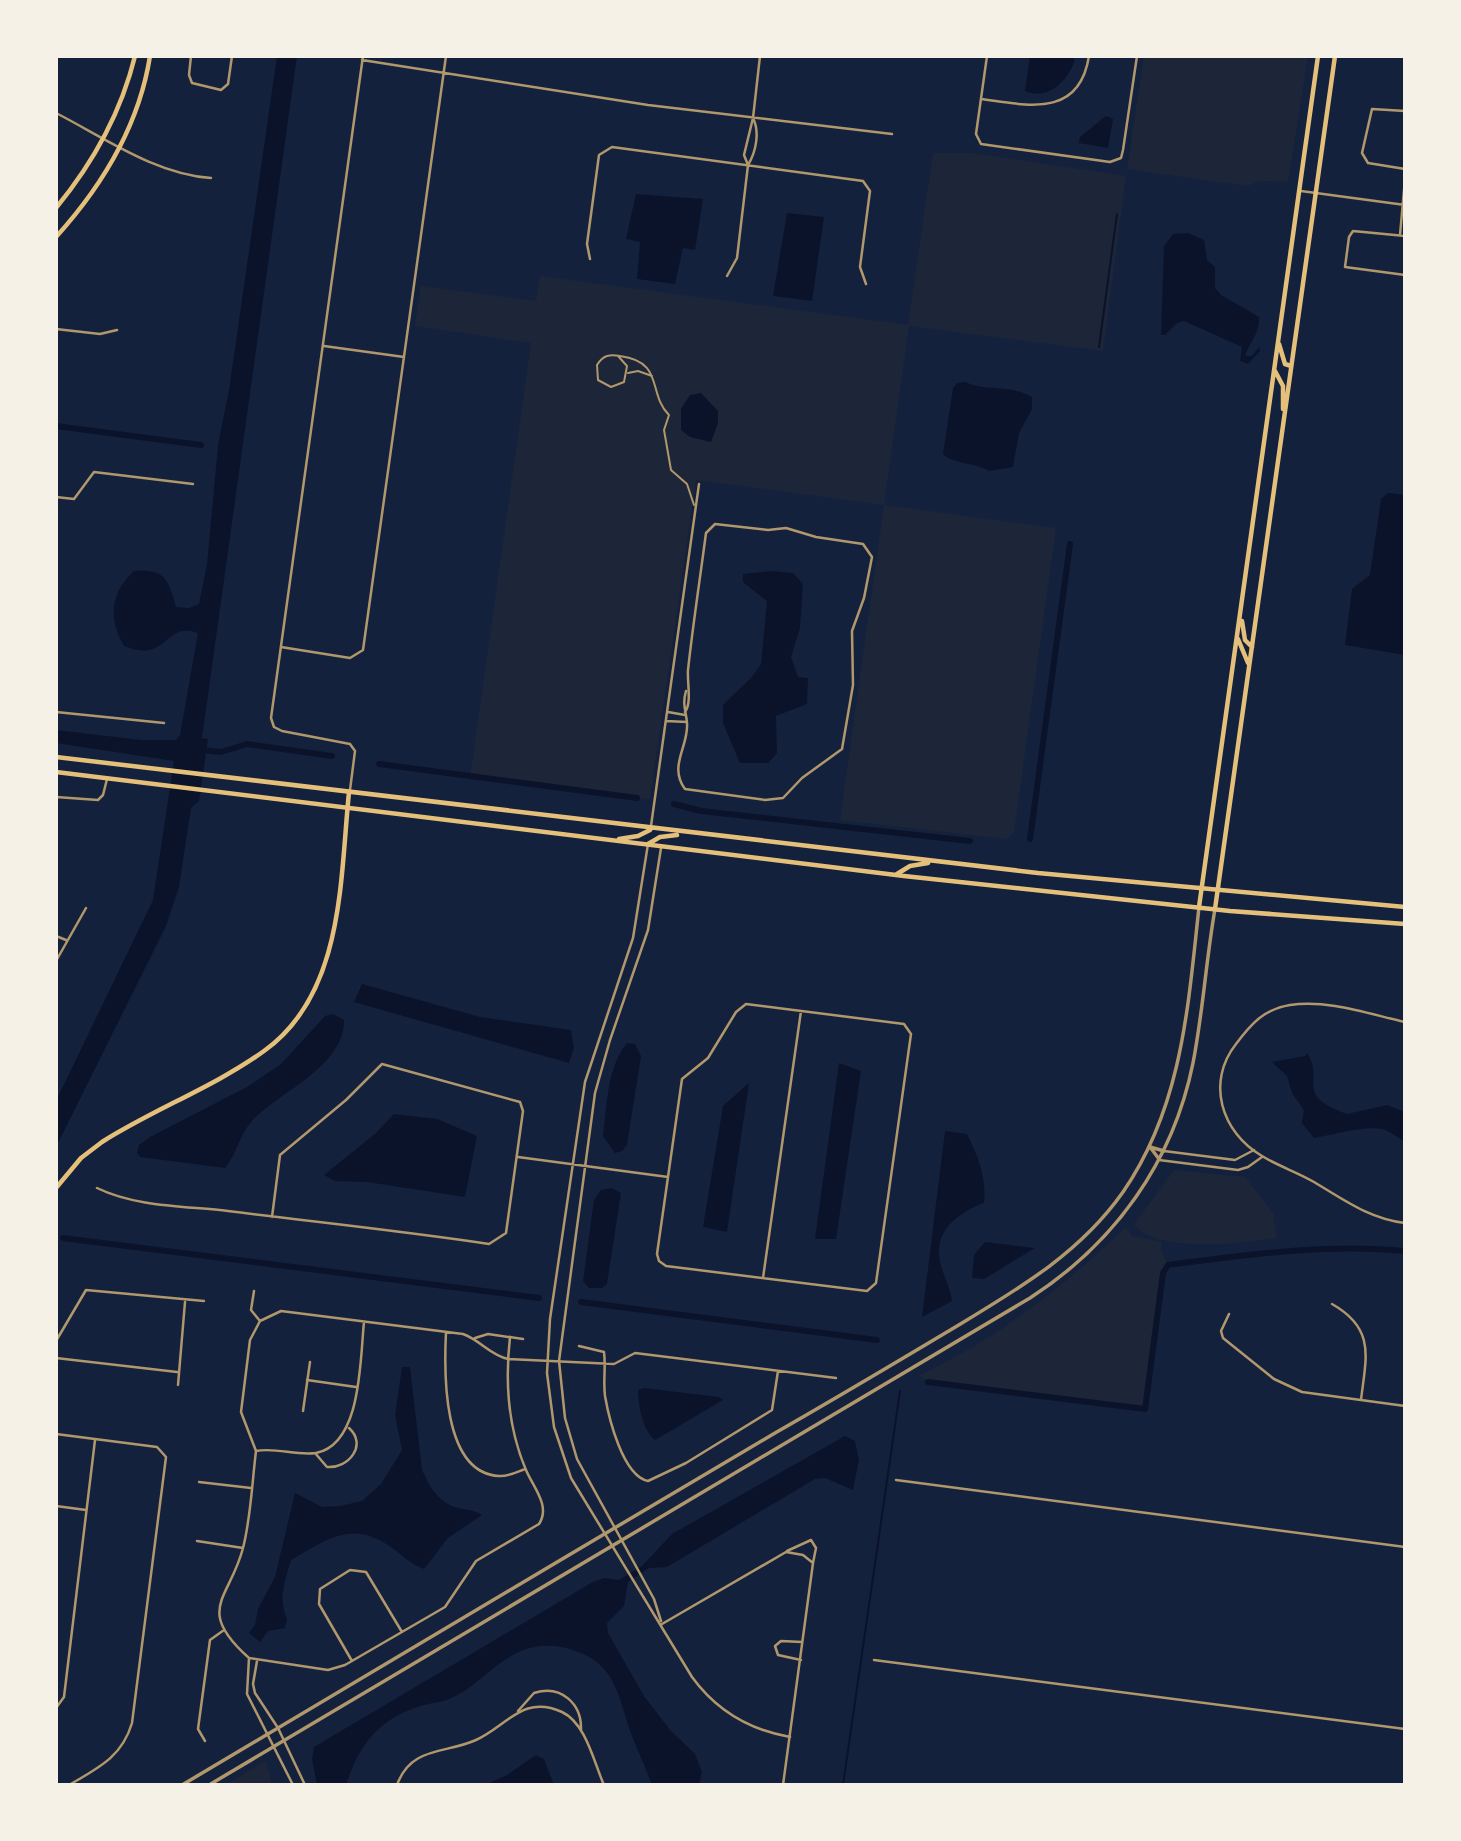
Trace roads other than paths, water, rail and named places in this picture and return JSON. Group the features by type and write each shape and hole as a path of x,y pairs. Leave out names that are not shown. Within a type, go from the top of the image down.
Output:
{"main road":[{"path":"56,208 85,171 104,138 120,104 135,56"},
{"path":"56,237 95,190 120,147 136,113 150,56"},
{"path":"1199,907 1318,56"},
{"path":"1215,909 1335,56"},
{"path":"1278,340 1285,364 1291,366"},
{"path":"1274,369 1283,386 1283,427"},
{"path":"1241,613 1245,640 1252,647"},
{"path":"1237,638 1244,647 1249,667"},
{"path":"56,757 936,862 1202,890 1405,907"},
{"path":"56,772 896,875 1215,909 1405,925"},
{"path":"56,1188 81,1158 102,1142 266,1050 296,1019 323,974 330,949 349,792"},
{"path":"611,840 638,836 650,829"},
{"path":"648,844 660,836 689,834"},
{"path":"896,875 909,866 936,862"}],"street":[{"path":"191,56 189,75 192,83 221,90 228,84 232,56"},
{"path":"281,647 350,658 363,650 446,56"},
{"path":"748,165 744,155 753,118 760,56"},
{"path":"987,56 976,134 978,142 985,146 1110,162 1122,156 1137,56"},
{"path":"981,99 1031,106 1055,103 1079,85 1088,56"},
{"path":"349,792 355,751 350,744 274,727 271,718 362,58 443,73 753,118 892,134"},
{"path":"1405,111 1372,110 1362,153 1368,163 1405,169"},
{"path":"56,113 172,171 211,178"},
{"path":"727,276 737,258 748,165 753,157 757,127 753,118"},
{"path":"590,259 587,244 599,155 603,150 612,147 857,179 867,184 870,197 860,267 866,284"},
{"path":"1405,179 1403,236 1353,231 1349,237 1345,267 1405,275"},
{"path":"1300,191 1405,205"},
{"path":"56,329 100,334 117,330"},
{"path":"323,346 404,357"},
{"path":"56,498 74,499 94,472 193,484"},
{"path":"650,829 699,484"},
{"path":"715,524 768,530 786,528 816,537 863,544 868,548 872,557 870,573 852,631 853,685 844,742 837,754 802,778 783,798 765,800 690,792 681,784 678,772 687,722 685,713 683,703 706,533 709,528 715,524"},
{"path":"56,712 164,723"},
{"path":"667,712 685,713"},
{"path":"666,721 687,722"},
{"path":"56,797 98,800 103,795 107,777"},
{"path":"648,844 633,937 590,1062 572,1165 547,1360 548,1395 560,1448 571,1478 692,1677 710,1699 755,1729 790,1737"},
{"path":"662,846 648,930 603,1061 584,1166 559,1361 561,1395 570,1439 584,1475 654,1599 662,1624"},
{"path":"182,1785 1037,1277 1101,1219 1128,1185 1150,1147 1178,1068 1199,907"},
{"path":"56,961 86,908"},
{"path":"209,1785 1051,1284 1088,1254 1119,1220 1159,1160 1184,1097 1192,1065 1215,909"},
{"path":"56,936 66,940"},
{"path":"1405,1022 1307,1003 1270,1010 1254,1021 1222,1064 1219,1095 1230,1125 1262,1157 1290,1168 1370,1215 1405,1223"},
{"path":"740,1006 801,1011 904,1024 911,1034 876,1283 867,1292 666,1266 659,1261 657,1254 682,1079 708,1058 740,1006"},
{"path":"763,1278 801,1011"},
{"path":"97,1188 122,1199 489,1244 498,1241 506,1233 523,1111 520,1102 382,1063 346,1100 280,1155 272,1217"},
{"path":"1150,1147 1235,1160 1254,1150"},
{"path":"1150,1147 1159,1160 1238,1170 1248,1167 1262,1157"},
{"path":"517,1157 667,1178"},
{"path":"1217,1168 1218,1159"},
{"path":"56,1341 86,1290 204,1301"},
{"path":"254,1291 251,1310 260,1321"},
{"path":"178,1385 185,1301"},
{"path":"1332,1304 1355,1320 1364,1339 1367,1353 1361,1399"},
{"path":"510,1337 508,1359 512,1419 525,1469 544,1507 544,1516 539,1524 476,1560 445,1606 352,1661 328,1670 249,1658 224,1630 220,1605 243,1548 256,1451 241,1412 250,1340 260,1321 281,1311 446,1332 475,1338 497,1356 508,1359 614,1364 635,1353 836,1378"},
{"path":"1229,1314 1221,1331 1223,1338 1274,1379 1302,1392 1405,1405"},
{"path":"256,1451 282,1449 315,1453 330,1446 348,1427 364,1322"},
{"path":"56,1325 63,1328"},
{"path":"446,1332 445,1354 452,1430 460,1452 478,1468 494,1476 502,1477 525,1469"},
{"path":"475,1338 488,1334 523,1339"},
{"path":"579,1346 604,1352 605,1396 610,1417 625,1460 641,1480 648,1481 686,1463 772,1410 778,1371"},
{"path":"56,1358 177,1372"},
{"path":"303,1411 310,1362"},
{"path":"307,1380 356,1387"},
{"path":"315,1453 327,1467 339,1466 347,1460 358,1444 358,1438 348,1427"},
{"path":"56,1434 157,1447 166,1457 128,1738 111,1760 69,1785"},
{"path":"56,1708 64,1697 95,1440"},
{"path":"897,1480 1405,1546"},
{"path":"199,1482 251,1488"},
{"path":"56,1506 86,1510"},
{"path":"662,1624 811,1540 816,1548 783,1785"},
{"path":"197,1541 243,1548"},
{"path":"786,1552 803,1555 813,1563"},
{"path":"352,1661 319,1604 318,1596 320,1589 350,1570 366,1572 402,1633"},
{"path":"646,1605 654,1599"},
{"path":"205,1741 198,1729 210,1640 224,1630"},
{"path":"801,1660 778,1655 775,1646 785,1640 803,1642"},
{"path":"249,1658 247,1694 293,1785"},
{"path":"874,1660 1405,1729"},
{"path":"257,1661 253,1684 256,1693 278,1728 305,1785"},
{"path":"518,1711 529,1696 540,1691 550,1692 573,1701 582,1716 581,1730"},
{"path":"397,1785 414,1759 425,1753 474,1741 528,1707 565,1713 581,1730 604,1785"}],"lane":[{"path":"618,356 627,366 628,373 624,382 615,387 606,386 598,380 596,370 599,361 608,355 618,356 637,359 648,368 661,407 669,415 664,429 671,470 687,484 695,507"},
{"path":"628,373 638,370 652,376"}],"waterway":[{"path":"1099,347 1117,214"},
{"path":"56,426 201,445"},
{"path":"1030,839 1070,544"},
{"path":"200,750 221,752 247,744 332,756"},
{"path":"379,764 637,798"},
{"path":"674,804 701,811 970,841"},
{"path":"63,1238 539,1298"},
{"path":"928,1382 1145,1409 1163,1273 1168,1265 1316,1249 1405,1251"},
{"path":"581,1302 877,1340"},
{"path":"843,1785 900,1391"}]}
